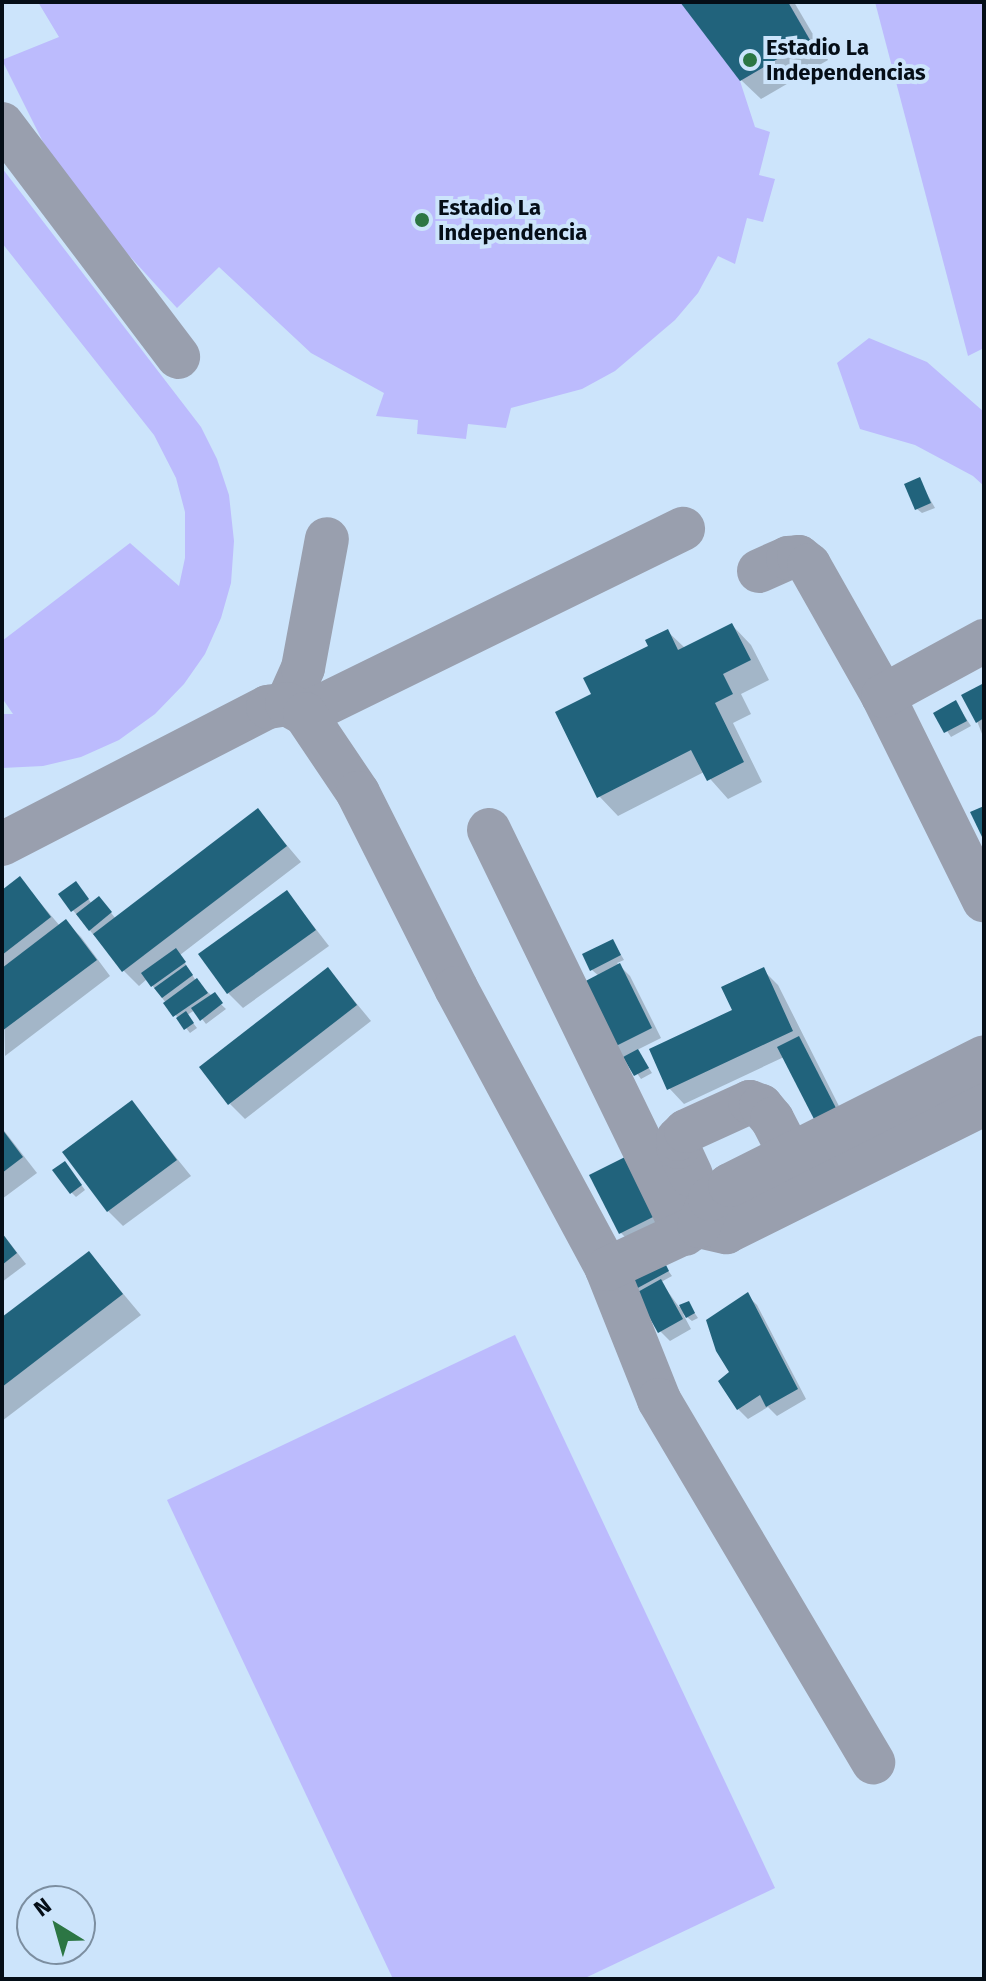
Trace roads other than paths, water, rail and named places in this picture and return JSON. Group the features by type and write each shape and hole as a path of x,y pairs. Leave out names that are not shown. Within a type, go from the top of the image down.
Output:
{"lane":[{"path":"2,124 178,357"},
{"path":"2,844 268,707 296,709 683,529"},
{"path":"327,539 296,709 358,793 456,988 607,1269 659,1400 873,1762"},
{"path":"759,571 788,558 799,557 809,565 883,696 984,900"},
{"path":"883,696 984,641"},
{"path":"489,830 692,1230"},
{"path":"607,1269 692,1230 726,1232 984,1057"},
{"path":"691,1175 678,1139 686,1131 750,1102 761,1106 772,1119 791,1156"},
{"path":"692,1230 710,1199 730,1185 791,1156 839,1154 984,1104"}],"place":[{"name":"Estadio La Independencias","path":"750,60"},
{"name":"Estadio La Independencia","path":"422,220"}]}
